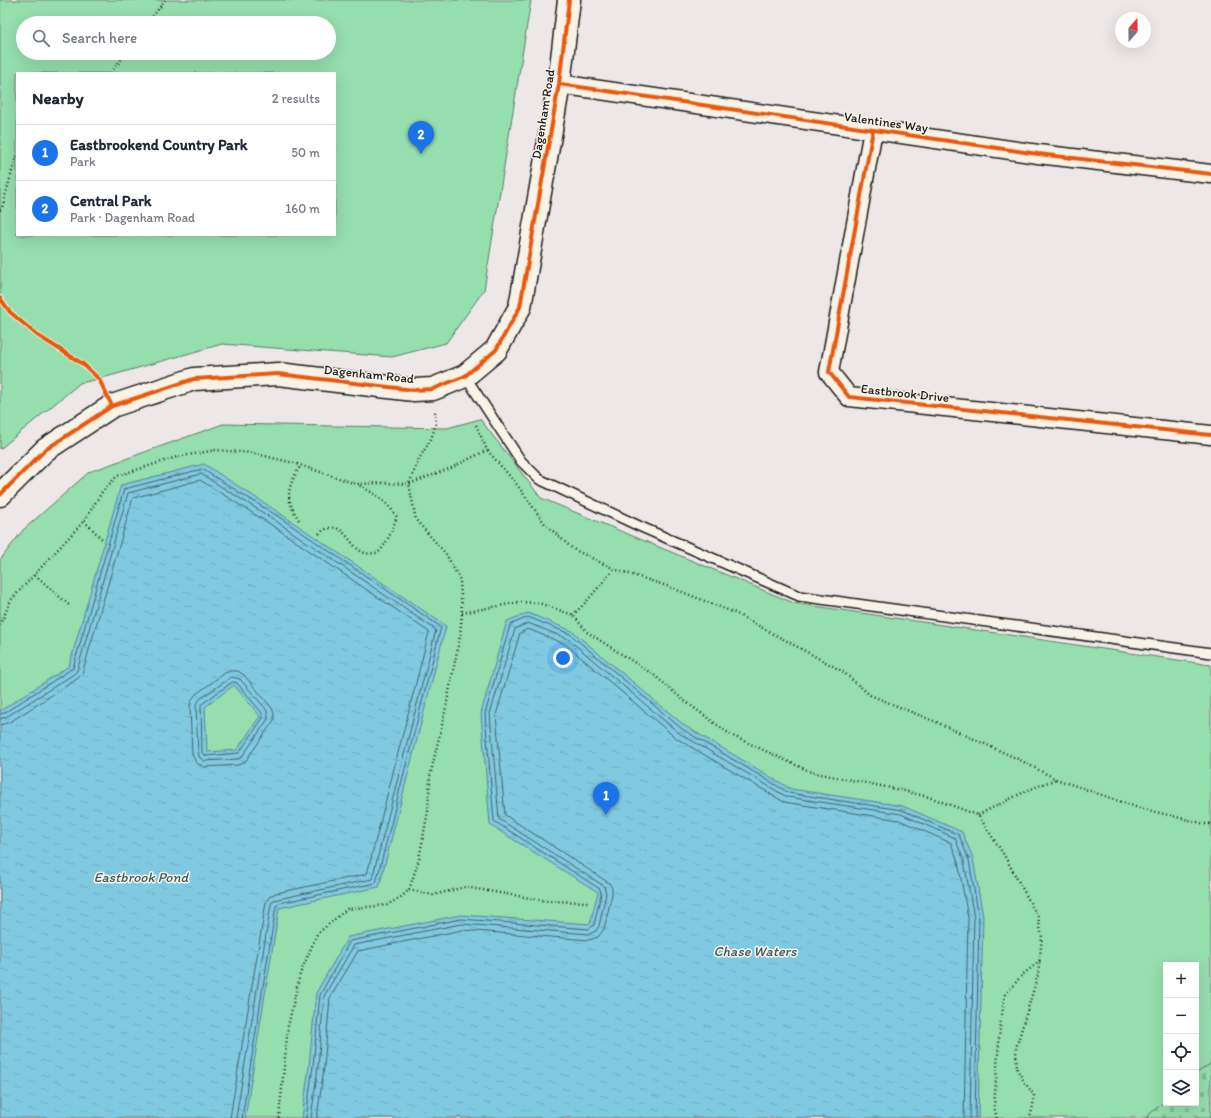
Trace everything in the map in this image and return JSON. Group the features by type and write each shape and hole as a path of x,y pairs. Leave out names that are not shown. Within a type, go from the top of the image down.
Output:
{"street":[{"name":"Dagenham Road","path":"0,495 45,450 112,406 194,380 278,374 414,390 433,389 464,376 496,350 520,307 559,84 568,0"},
{"name":"Valentines Way","path":"559,84 1038,154 1211,174"},
{"name":"Eastbrook Drive","path":"873,130 829,372 849,397 1211,435"}],"lane":[{"path":"464,376 521,461 540,479 639,526 799,596 1211,653"}],"path":[{"path":"153,16 165,0"},
{"path":"112,72 121,60"},
{"path":"0,210 2,208 16,157"},
{"path":"279,1118 288,1026 300,974 317,934 347,909 387,905 401,897 409,890 419,859 427,818 430,776 460,636 462,613 460,580 446,554 416,520 409,484 419,459 431,439 436,424 433,389"},
{"path":"476,422 477,428 487,450 515,482 545,524 573,549 614,569 667,586 735,612 842,671 870,695 936,722 1018,759 1056,779 1136,806 1205,824 1211,824"},
{"path":"0,625 11,600 84,521 102,492 117,476 177,457 216,450 252,453 300,465 356,484 375,494 390,505 397,516 391,533 384,546 378,553 365,553 355,547 341,530 334,527 323,530 319,534"},
{"path":"356,484 409,484 451,468 487,450"},
{"path":"299,520 291,508 288,495 293,479 300,465"},
{"path":"84,521 102,539"},
{"path":"573,615 614,569"},
{"path":"35,575 70,606"},
{"path":"462,613 520,602 539,603 573,615 587,632 654,674 682,699 732,735 811,772 922,795 978,815 1004,855 1038,917 1042,937 1038,975 1016,1048 1017,1069 1025,1083 1034,1094 1030,1118"},
{"path":"978,815 1026,791 1056,779"},
{"path":"409,890 433,895 465,887 548,901 588,902"},
{"path":"996,1118 994,1107 1000,1026 1005,995 1022,975 1040,961"}],"green space":[{"path":"0,0 531,0 484,290 446,343 392,357 222,344 80,383 0,449"},
{"path":"480,419 541,498 794,603 1211,665 1211,1063 1199,1072 1199,962 1163,962 1163,1103 1145,1118 0,1118 0,560 23,530 89,472 223,424 447,428"},
{"path":"1211,1063 1211,1118 1145,1118 1163,1103 1163,1106 1199,1106 1199,1072"}],"water":[{"name":"Eastbrook Pond","path":"204,464 278,512 446,626 379,887 279,908 245,1118 0,1118 0,711 69,666 121,485","holes":["234,685 260,716 237,750 207,752 205,707"]},
{"name":"Chase Waters","path":"528,613 572,631 685,726 791,789 903,806 962,832 973,858 983,917 978,1118 302,1118 316,993 348,937 461,915 590,924 598,892 490,825 481,713 507,621"}],"cycle path":[{"path":"0,495 45,450 112,406 194,379 278,374 414,390 433,389 465,376 496,350 520,307 559,84 569,0"},
{"path":"559,84 1038,154 1211,174"},
{"path":"873,130 829,372 849,397 1211,435"},
{"path":"0,298 10,312 37,335 83,364 99,379 112,406"}],"place":[{"name":"Central Park","path":"421,154"},
{"name":"Eastbrookend Country Park","path":"606,815"}]}
